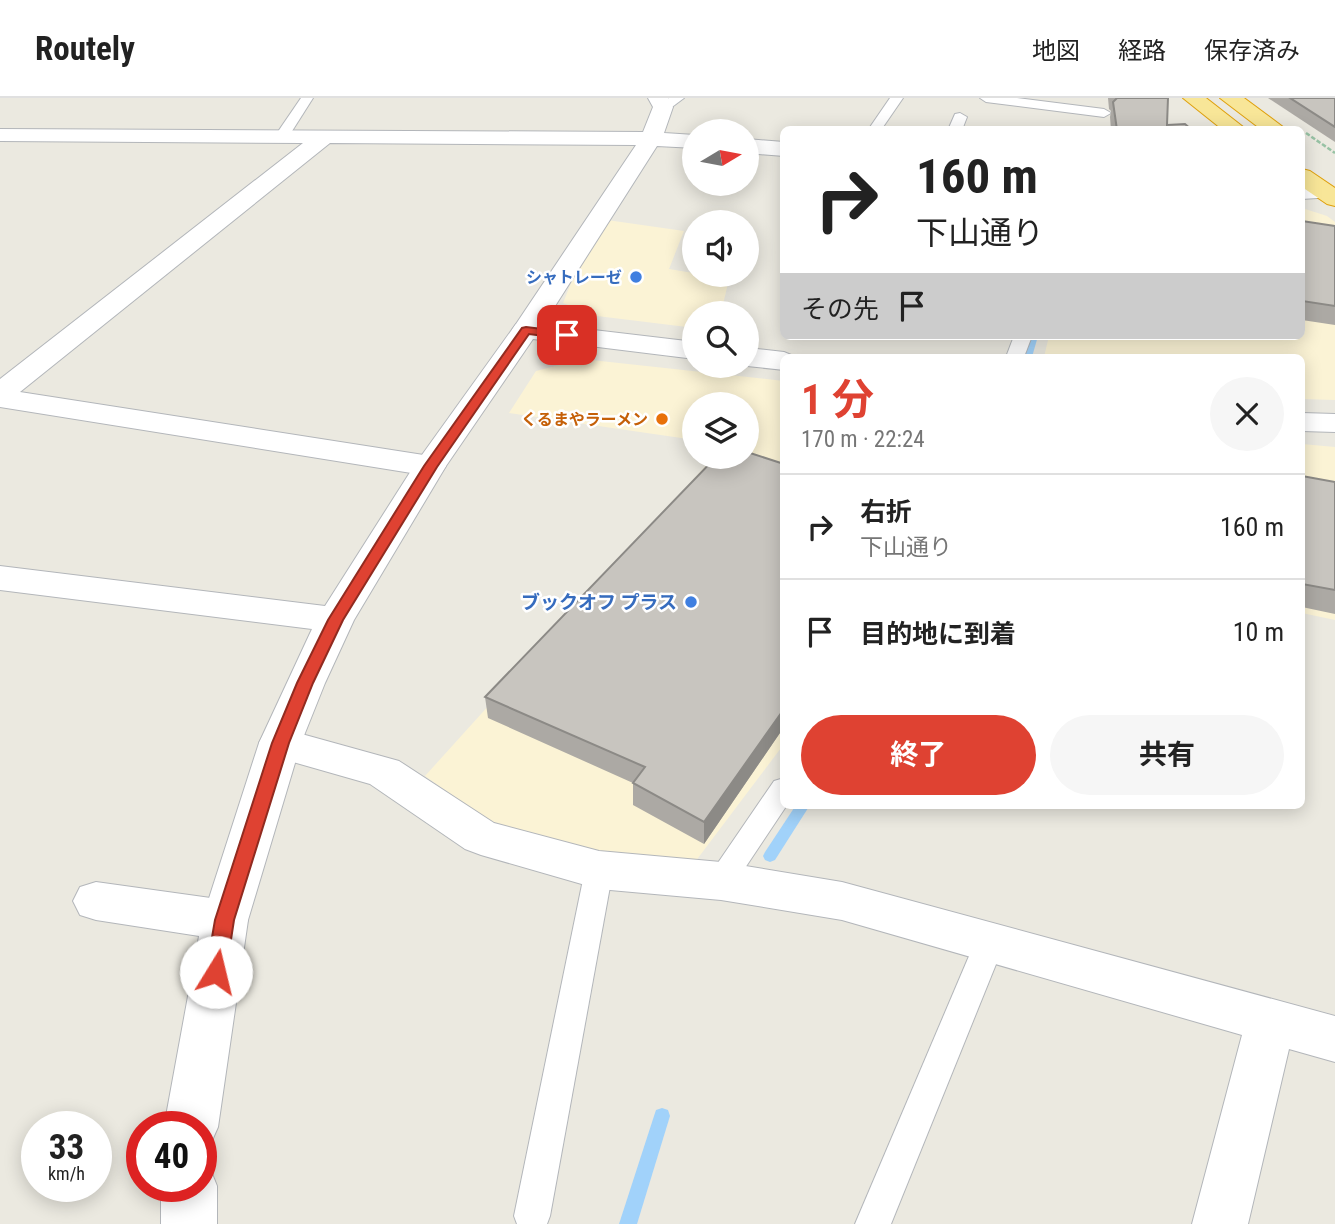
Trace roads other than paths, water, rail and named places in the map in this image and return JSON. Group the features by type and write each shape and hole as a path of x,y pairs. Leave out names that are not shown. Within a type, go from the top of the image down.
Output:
{"highway":[{"path":"1193,98 1232,126"},
{"path":"1230,98 1271,126"},
{"path":"1305,179 1320,194"}],"street":[{"path":"194,1111 225,920 280,743 305,683 335,620 430,466 526,330 651,139 666,101"},
{"path":"0,135 682,141"},
{"path":"0,396 326,136"},
{"path":"760,147 780,149"},
{"path":"526,330 682,349"},
{"path":"759,358 780,361"},
{"path":"0,396 430,466"},
{"path":"1305,422 1335,423"},
{"path":"0,578 335,620"},
{"path":"280,743 384,772 481,837 599,870 721,881 842,901 1335,1040"},
{"path":"96,901 225,920"},
{"path":"1220,1224 1271,1020"},
{"path":"189,1202 189,1224"}],"lane":[{"path":"282,136 307,98"},
{"path":"877,126 897,98"},
{"path":"986,98 1104,113"},
{"path":"1095,98 1109,122 1108,126"},
{"path":"721,881 780,794"},
{"path":"532,1216 599,870"},
{"path":"873,1224 990,942"}],"waterway":[{"path":"1028,354 1033,340"},
{"path":"770,856 800,809"},
{"path":"628,1224 662,1116"}],"place":[{"name":"シャトレーゼ","path":"636,277"},
{"name":"くるまやラーメン","path":"662,419"},
{"name":"ブックオフ プラス","path":"691,602"}]}
